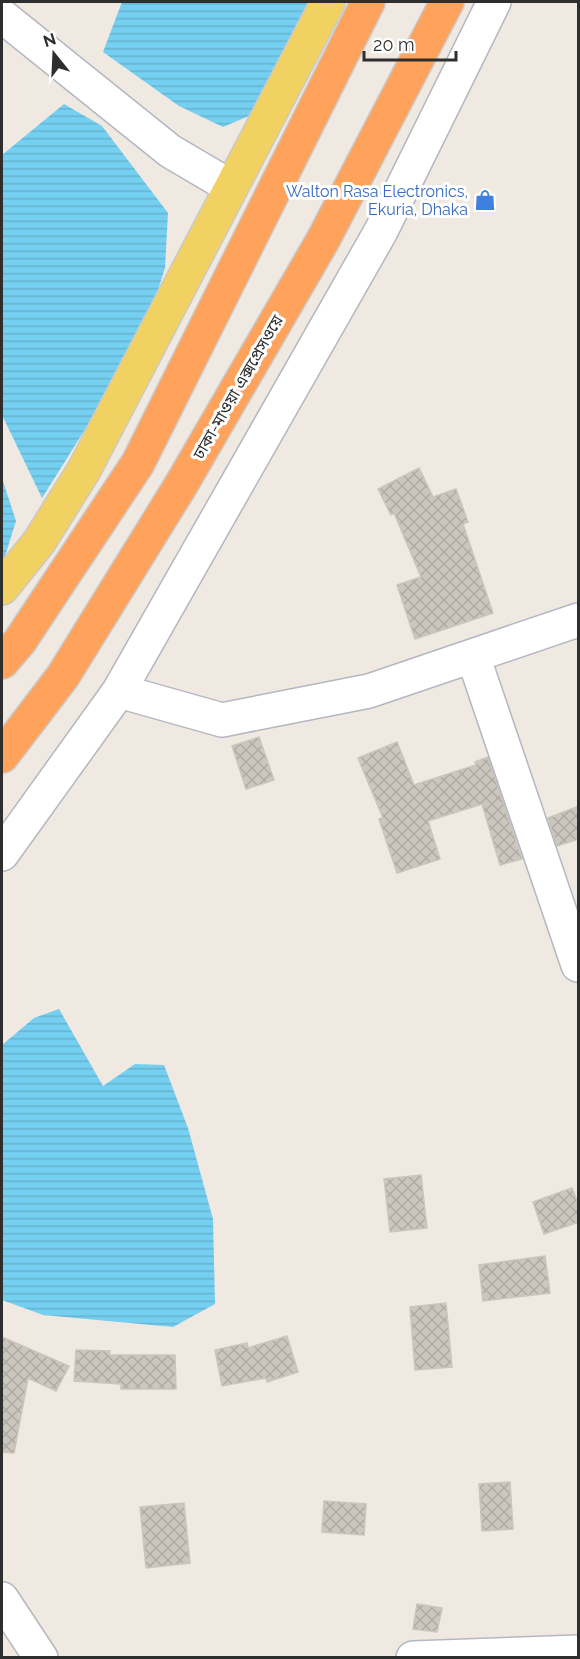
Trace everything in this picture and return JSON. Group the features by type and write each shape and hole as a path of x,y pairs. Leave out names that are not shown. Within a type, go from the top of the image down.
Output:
{"highway":[{"path":"2,662 21,641 138,463 368,2"},
{"name":"ঢাকা-মাওয়া এক্সপ্রেসওয়ে","path":"2,756 63,676 182,485 323,240 447,2"}],"main road":[{"path":"2,588 39,542 84,470 328,2"}],"street":[{"path":"2,8 5,2"},
{"path":"2,854 119,691 381,231 494,2"},
{"path":"2,16 170,151 231,187"},
{"path":"119,691 222,720 369,691 579,620"},
{"path":"473,656 579,965"},
{"path":"2,1599 41,1658"},
{"path":"413,1658 579,1652"}],"water":[{"path":"122,2 314,2 269,94 249,116 223,127 179,106 103,52"},
{"path":"64,104 102,126 168,213 165,268 143,337 42,498 2,415 2,155"},
{"path":"2,478 16,521 2,566"},
{"path":"59,1009 103,1086 135,1064 164,1065 188,1128 213,1219 215,1304 173,1327 43,1315 2,1300 2,1045 34,1018"}],"building":[{"path":"419,468 433,497 456,489 468,522 463,524 493,613 415,639 397,585 421,577 394,513 391,515 378,489"},
{"path":"259,737 274,780 246,789 232,746"},
{"path":"397,742 414,785 476,765 475,762 488,757 522,859 500,865 482,804 428,821 440,859 397,873 379,819 383,818 358,758"},
{"path":"579,806 579,839 557,846 548,818"},
{"path":"421,1175 427,1228 390,1232 384,1179"},
{"path":"572,1188 579,1206 579,1222 544,1234 533,1202"},
{"path":"545,1256 550,1293 483,1301 479,1265"},
{"path":"446,1303 452,1367 415,1370 410,1307"},
{"path":"287,1336 298,1372 267,1382 266,1378 222,1386 215,1350 247,1343 248,1348"},
{"path":"2,1337 69,1366 56,1391 28,1378 14,1453 2,1452"},
{"path":"76,1350 110,1351 109,1355 175,1355 176,1389 121,1389 121,1384 74,1381"},
{"path":"510,1482 513,1529 482,1531 479,1484"},
{"path":"324,1501 366,1504 364,1535 322,1532"},
{"path":"184,1503 190,1563 146,1568 140,1507"},
{"path":"417,1604 442,1608 437,1632 413,1629"}],"place":[{"name":"Walton Rasa Electronics, Ekuria, Dhaka","path":"485,200"}]}
